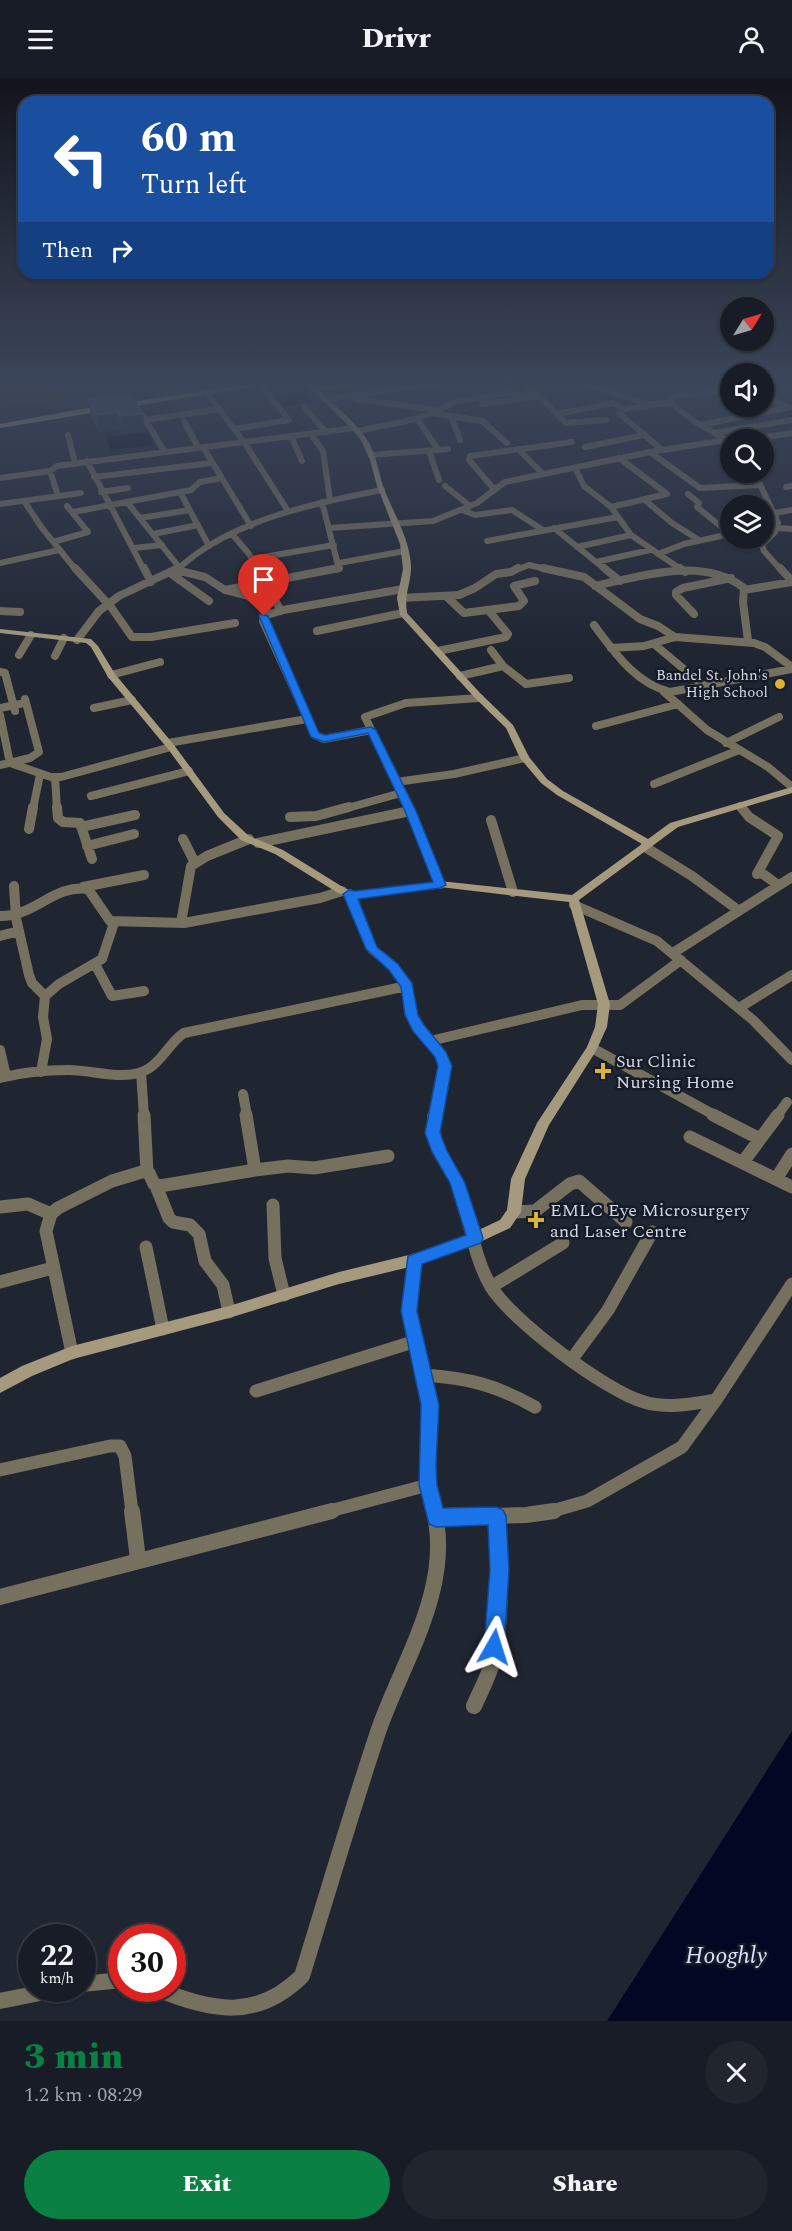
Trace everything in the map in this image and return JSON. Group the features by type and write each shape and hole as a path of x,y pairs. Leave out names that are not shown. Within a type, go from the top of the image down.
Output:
{"street":[{"path":"0,478 31,474"},
{"path":"51,474 58,496"},
{"path":"93,474 107,505 134,548 151,582"},
{"path":"94,477 122,474"},
{"path":"219,474 251,526"},
{"path":"264,474 288,512"},
{"path":"225,590 341,568 329,528 324,474"},
{"path":"377,474 405,551 407,569 402,593 404,613 479,698 510,728 525,758 544,781 560,794 647,845 738,910"},
{"path":"437,474 439,480"},
{"path":"481,474 494,489"},
{"path":"329,528 433,521 482,500 506,482 543,474"},
{"path":"577,474 579,481 611,507 631,536 685,572"},
{"path":"611,507 665,496 666,492 641,474"},
{"path":"680,474 700,488 760,486"},
{"path":"73,512 180,492 195,488 200,482 222,478"},
{"path":"760,483 775,515 776,531"},
{"path":"446,486 470,506"},
{"path":"101,492 128,488"},
{"path":"77,640 99,610 120,596 175,570 193,554 232,534 288,512 326,501 382,490"},
{"path":"180,492 209,546"},
{"path":"0,504 81,493"},
{"path":"688,494 699,503 697,507 720,526"},
{"path":"24,501 59,550 92,589 109,604 129,634 135,638 235,623"},
{"path":"646,501 672,523 699,540"},
{"path":"127,502 162,545 175,570 209,601"},
{"path":"53,542 88,532 67,506"},
{"path":"140,518 190,510"},
{"path":"462,510 474,515 512,510 543,530"},
{"path":"775,515 792,510"},
{"path":"487,541 618,517"},
{"path":"716,523 720,522"},
{"path":"153,534 198,525"},
{"path":"554,528 620,581"},
{"path":"792,529 776,531 764,541 762,547 792,581"},
{"path":"232,534 252,560 281,611"},
{"path":"577,548 631,536"},
{"path":"658,554 699,540 720,536"},
{"path":"134,548 162,545"},
{"path":"252,560 334,545"},
{"path":"596,562 650,549"},
{"path":"0,562 59,550"},
{"path":"339,563 405,551"},
{"path":"371,730 324,739 315,735 264,621 264,616 281,611 402,593 447,597 469,591 496,574 511,572 522,566 541,567 579,576 640,619 658,626 675,637"},
{"path":"175,570 205,577 225,590 248,596 269,613"},
{"path":"595,586 685,572 716,572 741,584 744,590 742,602 748,641"},
{"path":"694,614 676,595 676,592 683,588 731,578"},
{"path":"447,597 464,613 489,611 522,604 524,601 514,586 535,581"},
{"path":"744,590 792,581"},
{"path":"0,611 20,612"},
{"path":"438,651 506,637 508,634 489,611"},
{"path":"317,631 404,613"},
{"path":"574,902 674,825 792,788 768,767 726,743 663,691 649,684 622,661 594,625"},
{"path":"0,631 88,641 94,646 111,675 170,745 221,815 254,841 279,852 346,892 355,895 440,885 513,892 574,902 640,933 673,953 739,1008 791,1057"},
{"path":"19,655 31,634"},
{"path":"612,648 654,644 675,637 748,641 765,647 792,668"},
{"path":"55,656 64,638"},
{"path":"654,644 704,686"},
{"path":"491,650 503,666 526,684 569,678"},
{"path":"111,675 160,662"},
{"path":"460,676 503,666"},
{"path":"663,691 670,692 704,686 792,668"},
{"path":"0,672 5,673 15,708"},
{"path":"440,885 410,811 364,719 370,714 400,705 434,699 479,698"},
{"path":"94,708 132,700"},
{"path":"0,708 15,708 26,701 39,752 30,758 0,765"},
{"path":"597,726 678,704"},
{"path":"0,715 10,763"},
{"path":"726,743 779,717"},
{"path":"10,763 54,777 86,772 170,745 307,719"},
{"path":"654,784 739,750"},
{"path":"396,782 454,774 525,758"},
{"path":"91,796 189,771"},
{"path":"29,829 40,774"},
{"path":"54,777 58,818 63,822 78,822 92,859"},
{"path":"290,817 316,816 401,793"},
{"path":"740,806 749,817 778,836 758,873 778,885"},
{"path":"181,923 191,866 195,863 254,841 410,811"},
{"path":"81,827 135,815"},
{"path":"491,820 513,892"},
{"path":"87,846 134,834"},
{"path":"183,839 195,863"},
{"path":"0,916 16,918 60,892 144,875"},
{"path":"673,953 704,936 738,910 792,877"},
{"path":"14,886 16,918 32,983 45,996"},
{"path":"82,887 88,889 114,923 181,923 346,892"},
{"path":"346,892 372,949 393,967 407,986 412,1015 418,1027 441,1055 445,1066 433,1133 440,1152 457,1183 491,1287 500,1300 572,1359 624,1395 638,1401 676,1407 716,1400"},
{"path":"0,1386 27,1371 72,1353 229,1312 373,1268 414,1260 506,1224 514,1212 518,1179 543,1123 592,1048 602,1027 604,1004 574,902"},
{"path":"41,1072 47,1039 43,1017 45,996 59,984 102,959 114,923"},
{"path":"0,936 19,931"},
{"path":"430,1041 562,1009 604,1004 620,1005 629,1001 681,960"},
{"path":"95,964 112,996 117,998 144,991"},
{"path":"739,1008 792,975"},
{"path":"0,1050 3,1077 41,1072 94,1071 118,1076 141,1072 158,1062 170,1044 184,1033 407,986"},
{"path":"592,1048 760,1139"},
{"path":"141,1072 147,1172 156,1186 169,1218 173,1222 190,1224 198,1234 205,1261 223,1285 229,1312"},
{"path":"243,1094 255,1170"},
{"path":"742,1162 787,1102"},
{"path":"690,1137 792,1187"},
{"path":"776,1179 792,1154"},
{"path":"156,1186 278,1167 314,1168 388,1156"},
{"path":"72,1353 46,1231 51,1214 112,1181 135,1173 147,1172"},
{"path":"514,1212 535,1211 570,1184 579,1181 626,1222"},
{"path":"0,1207 28,1204 51,1214"},
{"path":"273,1205 275,1258 284,1295"},
{"path":"572,1359 608,1310 652,1232"},
{"path":"491,1287 563,1243"},
{"path":"146,1246 163,1329"},
{"path":"186,2001 230,2020 246,2020 273,2015 296,1990 379,1730 422,1623 434,1586 438,1556 436,1518 428,1485 427,1451 430,1405 409,1311 414,1260"},
{"path":"0,1281 53,1268"},
{"path":"436,1518 546,1513 572,1507 593,1498 682,1447 694,1433 792,1284"},
{"path":"256,1391 416,1341"},
{"path":"424,1375 471,1378 492,1384 535,1407"},
{"path":"0,1470 110,1446 120,1446 125,1456 138,1559"},
{"path":"0,1597 138,1559 278,1526 428,1485"},
{"path":"474,1706 492,1664 497,1629 499,1570 496,1516"},
{"path":"0,2001 18,1997"}],"water":[{"name":"Hooghly","path":"792,1731 792,2021 607,2021"}],"place":[{"name":"Bandel St. John's High School","path":"780,684"},
{"name":"Sur Clinic Nursing Home","path":"603,1071"},
{"name":"EMLC Eye Microsurgery and Laser Centre","path":"536,1220"}],"route":[{"path":"264,616 264,621 315,735 324,739 371,730 410,811 440,885 349,894 360,915 372,949 393,967 407,986 412,1015 418,1027 441,1055 445,1066 433,1122 433,1133 440,1152 457,1183 475,1238 414,1260 409,1311 430,1405 427,1451 428,1485 436,1518 496,1516 499,1570 497,1629 494,1647"}]}
